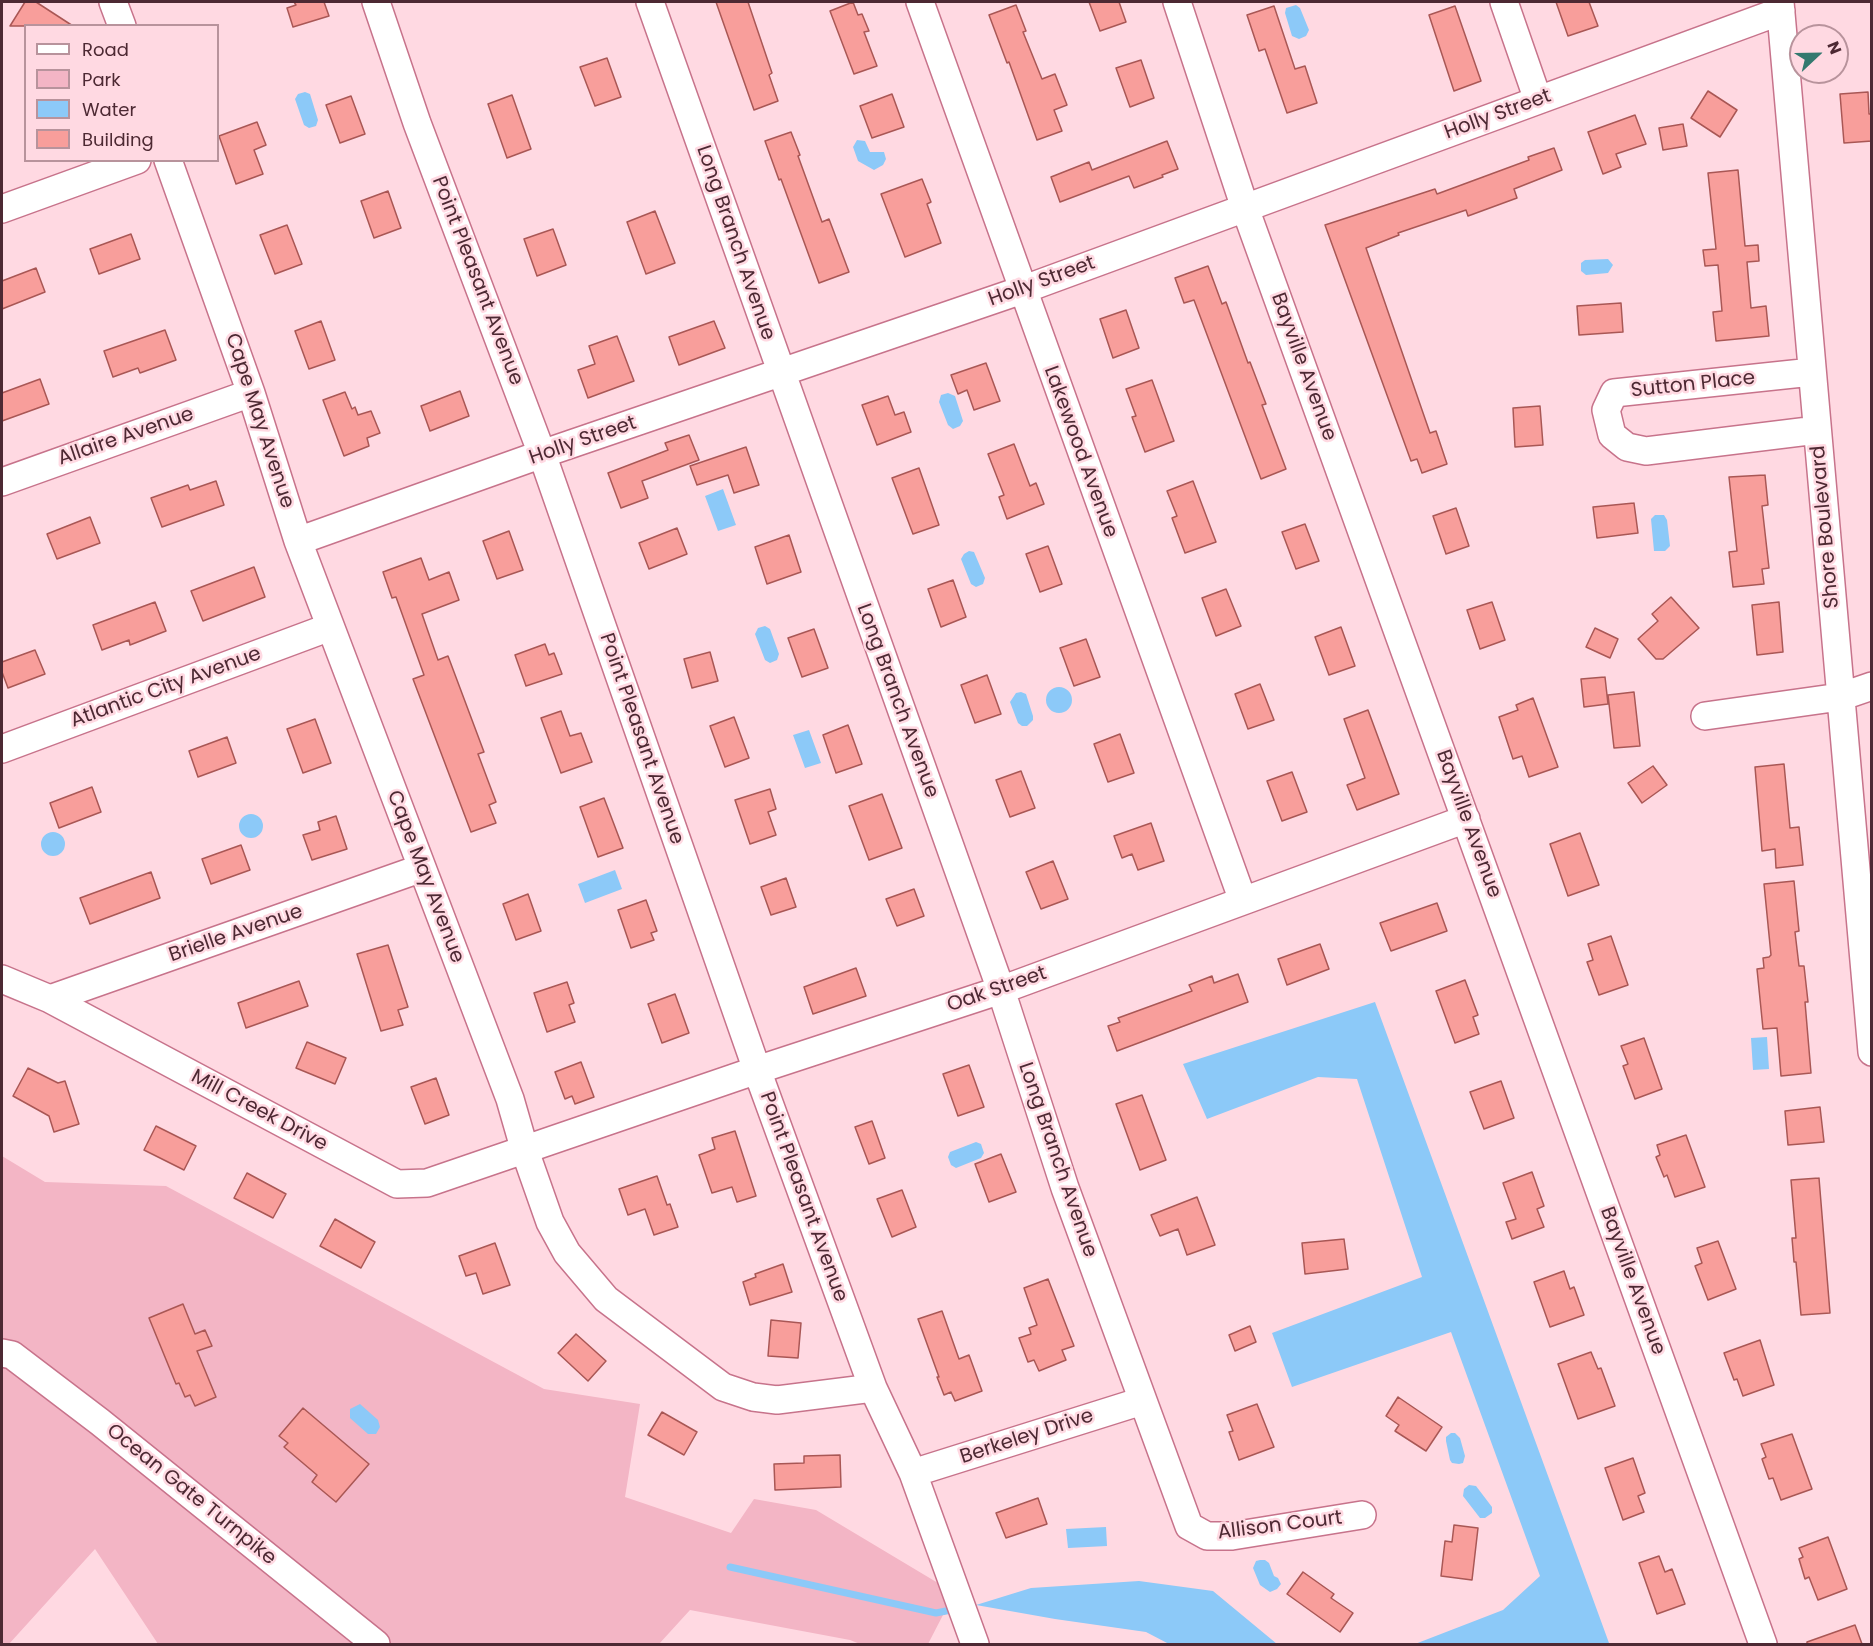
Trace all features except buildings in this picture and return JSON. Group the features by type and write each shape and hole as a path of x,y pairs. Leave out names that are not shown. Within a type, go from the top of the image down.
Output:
{"street":[{"path":"113,2 121,24"},
{"name":"Point Pleasant Avenue","path":"376,2 421,134 542,454 757,1070 873,1388 913,1473 975,1644"},
{"name":"Long Branch Avenue","path":"650,2 1001,990 1065,1188 1142,1401"},
{"name":"Lakewood Avenue","path":"920,2 1243,901"},
{"name":"Bayville Avenue","path":"1177,2 1245,208 1764,1644"},
{"path":"1504,2 1538,100"},
{"name":"Holly Street","path":"298,541 542,454 1022,290 1538,100 1781,6"},
{"name":"Shore Boulevard","path":"1781,6 1872,1052"},
{"path":"2,209 131,162"},
{"name":"Cape May Avenue","path":"169,162 251,393 298,541 510,1100 550,1222 567,1253 606,1299 723,1387 753,1397 777,1400 873,1388"},
{"name":"Sutton Place","path":"1812,372 1614,393 1606,410 1612,435 1627,447 1646,451 1817,430"},
{"name":"Allaire Avenue","path":"2,482 251,393"},
{"name":"Atlantic City Avenue","path":"2,749 330,627"},
{"path":"1706,716 1840,697 1872,686"},
{"name":"Oak Street","path":"525,1151 757,1070 1001,990 1466,819"},
{"name":"Brielle Avenue","path":"50,999 422,868"},
{"name":"Mill Creek Drive","path":"2,979 50,999 397,1185 427,1183 525,1151"},
{"name":"Ocean Gate Turnpike","path":"2,1353 12,1355 100,1422 376,1644"},
{"name":"Berkeley Drive","path":"913,1473 1142,1401"},
{"name":"Allison Court","path":"1142,1401 1190,1526 1207,1536 1232,1536 1362,1515"}],"green space":[{"path":"2,1156 45,1182 166,1186 544,1389 640,1404 625,1497 731,1533 754,1499 816,1510 953,1592 958,1610 943,1615 928,1644 860,1644 850,1640 690,1610 659,1644 158,1644 95,1549 9,1644 2,1644"}],"water":[{"path":"1296,5 1300,8 1309,30 1306,36 1299,39 1292,36 1285,13 1286,8"},
{"path":"305,92 310,94 318,120 316,126 309,128 304,125 295,99 298,94"},
{"path":"857,140 865,141 870,152 884,152 886,159 883,165 874,170 858,161 853,147"},
{"path":"1608,259 1613,265 1608,273 1586,275 1581,271 1581,263 1585,260"},
{"path":"948,393 955,396 963,421 960,426 953,429 948,425 939,402 941,395"},
{"path":"723,489 736,525 718,531 705,496"},
{"path":"1655,515 1664,515 1667,520 1670,546 1665,551 1654,551 1651,519"},
{"path":"969,551 974,552 985,578 983,584 976,587 971,584 961,559"},
{"path":"765,626 770,629 779,654 777,660 770,663 765,660 755,634 758,628"},
{"path":"1059,687 1068,691 1072,700 1068,709 1059,713 1050,709 1046,700 1050,691"},
{"path":"1016,693 1026,694 1033,716 1033,720 1027,726 1018,723 1010,702"},
{"path":"809,730 821,763 805,768 793,735"},
{"path":"251,814 259,818 263,826 259,834 251,838 243,834 239,826 243,818"},
{"path":"53,832 58,833 64,839 64,849 58,855 53,856 48,855 42,849 41,844 42,839 48,833"},
{"path":"615,870 622,889 585,903 578,884"},
{"path":"1375,1002 1609,1643 1415,1644 1503,1610 1540,1576 1451,1332 1292,1387 1272,1333 1422,1277 1357,1079 1318,1077 1207,1119 1183,1064"},
{"path":"1767,1037 1769,1069 1753,1070 1751,1038"},
{"path":"976,1142 981,1144 984,1153 981,1158 956,1168 951,1165 948,1157 950,1152"},
{"path":"360,1404 378,1420 380,1427 376,1434 368,1434 350,1418 350,1409"},
{"path":"1455,1433 1460,1438 1465,1456 1463,1463 1452,1463 1450,1460 1446,1437"},
{"path":"1469,1485 1476,1486 1492,1507 1492,1513 1485,1518 1480,1518 1463,1496 1464,1489"},
{"path":"1106,1527 1107,1546 1068,1548 1066,1529"},
{"path":"1256,1561 1269,1563 1274,1576 1278,1578 1281,1584 1277,1589 1270,1592 1260,1585 1253,1568"},
{"path":"1139,1581 1213,1591 1277,1644 1169,1644 1146,1632 976,1605 1031,1588"}],"waterway":[{"path":"730,1567 936,1613 956,1609"}]}
